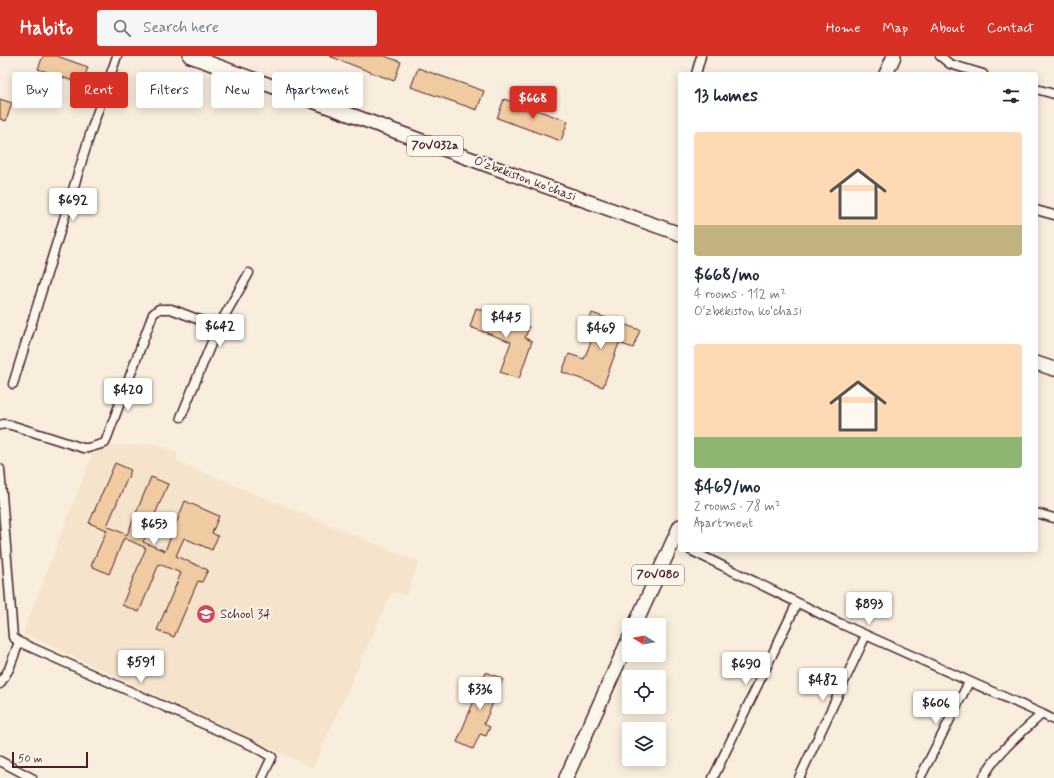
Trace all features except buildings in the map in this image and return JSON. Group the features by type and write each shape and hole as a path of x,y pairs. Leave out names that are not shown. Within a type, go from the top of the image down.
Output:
{"main road":[{"name":"O‘zbekiston ko‘chasi","path":"190,56 678,233"},
{"path":"887,72 894,56"},
{"path":"1038,364 1054,369"},
{"name":"70V080","path":"638,618 676,543"},
{"path":"566,778 622,654"}],"street":[{"path":"13,384 92,128 117,56"},
{"path":"696,72 700,56"},
{"path":"940,56 950,64 976,72"},
{"path":"1038,90 1054,94"},
{"path":"1038,211 1054,215"},
{"path":"180,417 218,327 249,273"},
{"path":"0,426 4,424 11,424 82,448 88,448 105,443 153,314 160,309 171,309 218,327"},
{"path":"0,469 13,638 253,746 272,757 262,778"},
{"path":"1038,514 1054,518"},
{"path":"694,552 866,635 1054,720"},
{"path":"713,778 798,603"},
{"path":"799,778 866,635"},
{"path":"0,684 9,669 19,642"},
{"path":"920,778 969,682"},
{"path":"983,778 988,768 1019,734 1042,714"},
{"path":"0,761 32,778"}],"shaded area":[{"name":"School 34","path":"156,444 177,452 177,461 419,562 406,595 392,592 313,768 23,633 95,447"}],"place":[{"name":"School 34","path":"206,614"}]}
